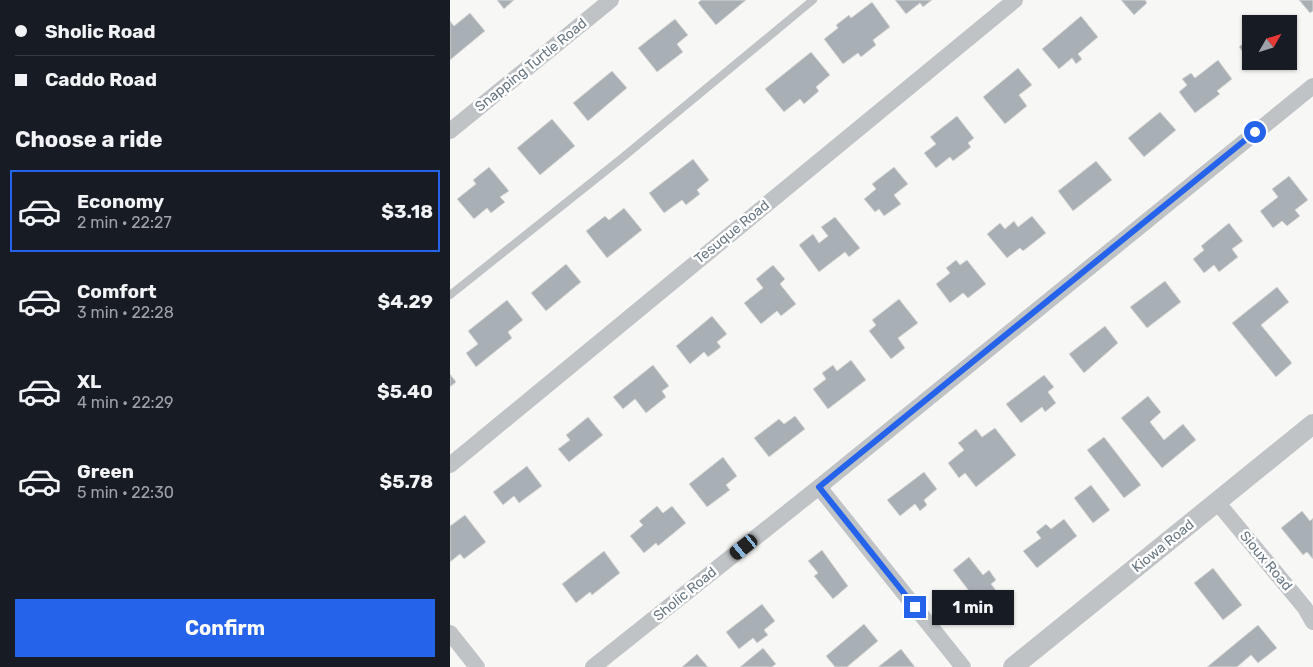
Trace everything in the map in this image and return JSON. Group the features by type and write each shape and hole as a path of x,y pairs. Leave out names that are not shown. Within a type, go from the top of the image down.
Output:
{"street":[{"name":"Snapping Turtle Road","path":"450,131 612,0"},
{"name":"Tesuque Road","path":"450,464 1015,0"},
{"name":"Sholic Road","path":"593,667 819,487 1313,86"},
{"name":"Kiowa Road","path":"1014,667 1313,424"},
{"path":"819,487 963,667"},
{"name":"Sioux Road","path":"1217,502 1310,611"},
{"path":"450,633 477,667"}],"lane":[{"path":"450,295 629,152 813,0"}],"building":[{"path":"497,0 514,0 504,9"},
{"path":"701,0 746,0 716,25 698,3"},
{"path":"895,0 932,0 923,7 920,3 906,14"},
{"path":"1121,0 1145,0 1147,3 1134,15"},
{"path":"1299,0 1313,0 1313,11 1310,13"},
{"path":"872,2 890,27 873,40 876,45 861,57 858,53 843,64 824,39 838,28 836,25 849,15 851,18"},
{"path":"470,13 485,31 450,60 450,21 454,26"},
{"path":"1081,16 1098,37 1078,54 1082,59 1076,64 1072,58 1059,69 1042,49"},
{"path":"675,19 688,35 677,44 683,52 657,72 638,48"},
{"path":"811,52 830,75 816,87 819,91 804,104 800,99 784,112 765,89"},
{"path":"1218,60 1232,79 1217,91 1220,94 1195,113 1179,92 1187,85 1182,79 1191,73 1195,78"},
{"path":"1018,68 1032,85 1019,95 1027,106 1005,124 983,97"},
{"path":"612,71 627,88 588,121 573,103"},
{"path":"1160,112 1176,130 1144,157 1128,138"},
{"path":"957,116 974,138 968,143 971,147 953,161 950,157 936,168 924,153 936,144 930,137"},
{"path":"552,119 575,146 540,175 517,148"},
{"path":"693,159 709,180 697,190 700,194 686,205 682,200 664,213 649,193"},
{"path":"1096,161 1112,180 1073,211 1058,191"},
{"path":"489,167 509,191 500,197 505,202 491,213 487,208 474,219 457,199 476,184 473,180"},
{"path":"894,167 908,184 894,195 901,204 884,216 879,209 875,212 864,199 876,189 872,184"},
{"path":"1289,176 1308,200 1295,210 1300,216 1287,226 1282,221 1273,228 1260,211 1278,197 1272,189"},
{"path":"624,208 642,230 607,258 586,231 605,216 609,220"},
{"path":"1032,216 1046,233 1023,251 1020,248 1007,258 987,234 1000,223 1005,229 1014,221 1018,227"},
{"path":"835,217 860,248 849,257 845,252 819,272 799,245 813,234 819,243 828,236 821,227"},
{"path":"1229,223 1243,241 1232,249 1238,257 1219,272 1214,265 1204,273 1193,259 1204,250 1201,246"},
{"path":"956,260 960,265 967,260 986,284 968,298 963,293 950,303 936,284 950,273 946,268"},
{"path":"566,264 581,282 546,311 531,293"},
{"path":"773,265 785,279 780,284 796,304 781,316 777,311 761,324 744,303 763,288 756,279"},
{"path":"1165,281 1181,302 1147,328 1130,307"},
{"path":"1277,287 1289,302 1261,325 1292,363 1276,377 1232,323"},
{"path":"899,299 918,323 898,338 905,348 891,359 869,331 876,325 872,320"},
{"path":"507,300 523,320 508,332 512,338 476,367 466,353 478,344 468,331"},
{"path":"712,316 727,334 717,342 721,347 708,357 704,352 690,364 676,346"},
{"path":"1105,326 1118,343 1084,373 1069,354"},
{"path":"851,360 866,380 828,409 813,389 826,379 822,373 833,365 837,371"},
{"path":"653,365 669,386 662,391 666,397 646,413 635,399 623,409 613,397"},
{"path":"450,374 456,382 450,387"},
{"path":"1044,375 1054,387 1048,392 1056,403 1045,412 1042,407 1021,423 1006,404"},
{"path":"1148,396 1161,412 1150,422 1164,440 1183,424 1196,440 1162,468 1121,418"},
{"path":"795,416 805,429 769,457 754,438 779,419 784,424"},
{"path":"588,417 603,435 569,462 558,449 570,440 566,435"},
{"path":"995,428 1016,455 976,487 965,473 959,478 948,463 964,450 958,443 976,429 982,437"},
{"path":"1104,437 1141,485 1124,498 1087,450"},
{"path":"723,457 737,476 726,485 730,490 707,507 689,484"},
{"path":"527,466 542,486 519,503 514,496 503,505 493,492"},
{"path":"924,472 937,489 924,500 927,505 920,511 915,504 900,516 887,500"},
{"path":"1091,485 1110,510 1093,523 1074,498"},
{"path":"657,506 663,513 672,506 686,523 658,546 656,543 644,553 630,536 643,525 639,521"},
{"path":"1302,511 1310,521 1313,518 1313,559 1307,552 1303,555 1281,528"},
{"path":"465,515 486,542 464,559 460,554 450,562 450,526"},
{"path":"1064,519 1077,536 1037,568 1023,551 1041,538 1036,532 1046,524 1051,529"},
{"path":"822,550 848,586 833,599 814,576 818,573 808,561"},
{"path":"604,551 620,573 592,595 590,592 576,603 562,584"},
{"path":"969,557 983,575 989,570 996,580 991,584 1002,598 985,612 953,570"},
{"path":"1213,568 1242,605 1223,620 1194,583"},
{"path":"762,604 775,621 764,630 768,635 757,643 753,638 739,649 726,632"},
{"path":"864,624 878,641 847,667 835,667 826,656"},
{"path":"1258,625 1277,648 1258,663 1251,655 1237,667 1207,667"},
{"path":"763,648 776,664 772,667 740,667"},
{"path":"901,649 915,667 878,667"},
{"path":"697,654 708,667 682,667"}],"route":[{"path":"915,607 819,487 1255,132"}]}
